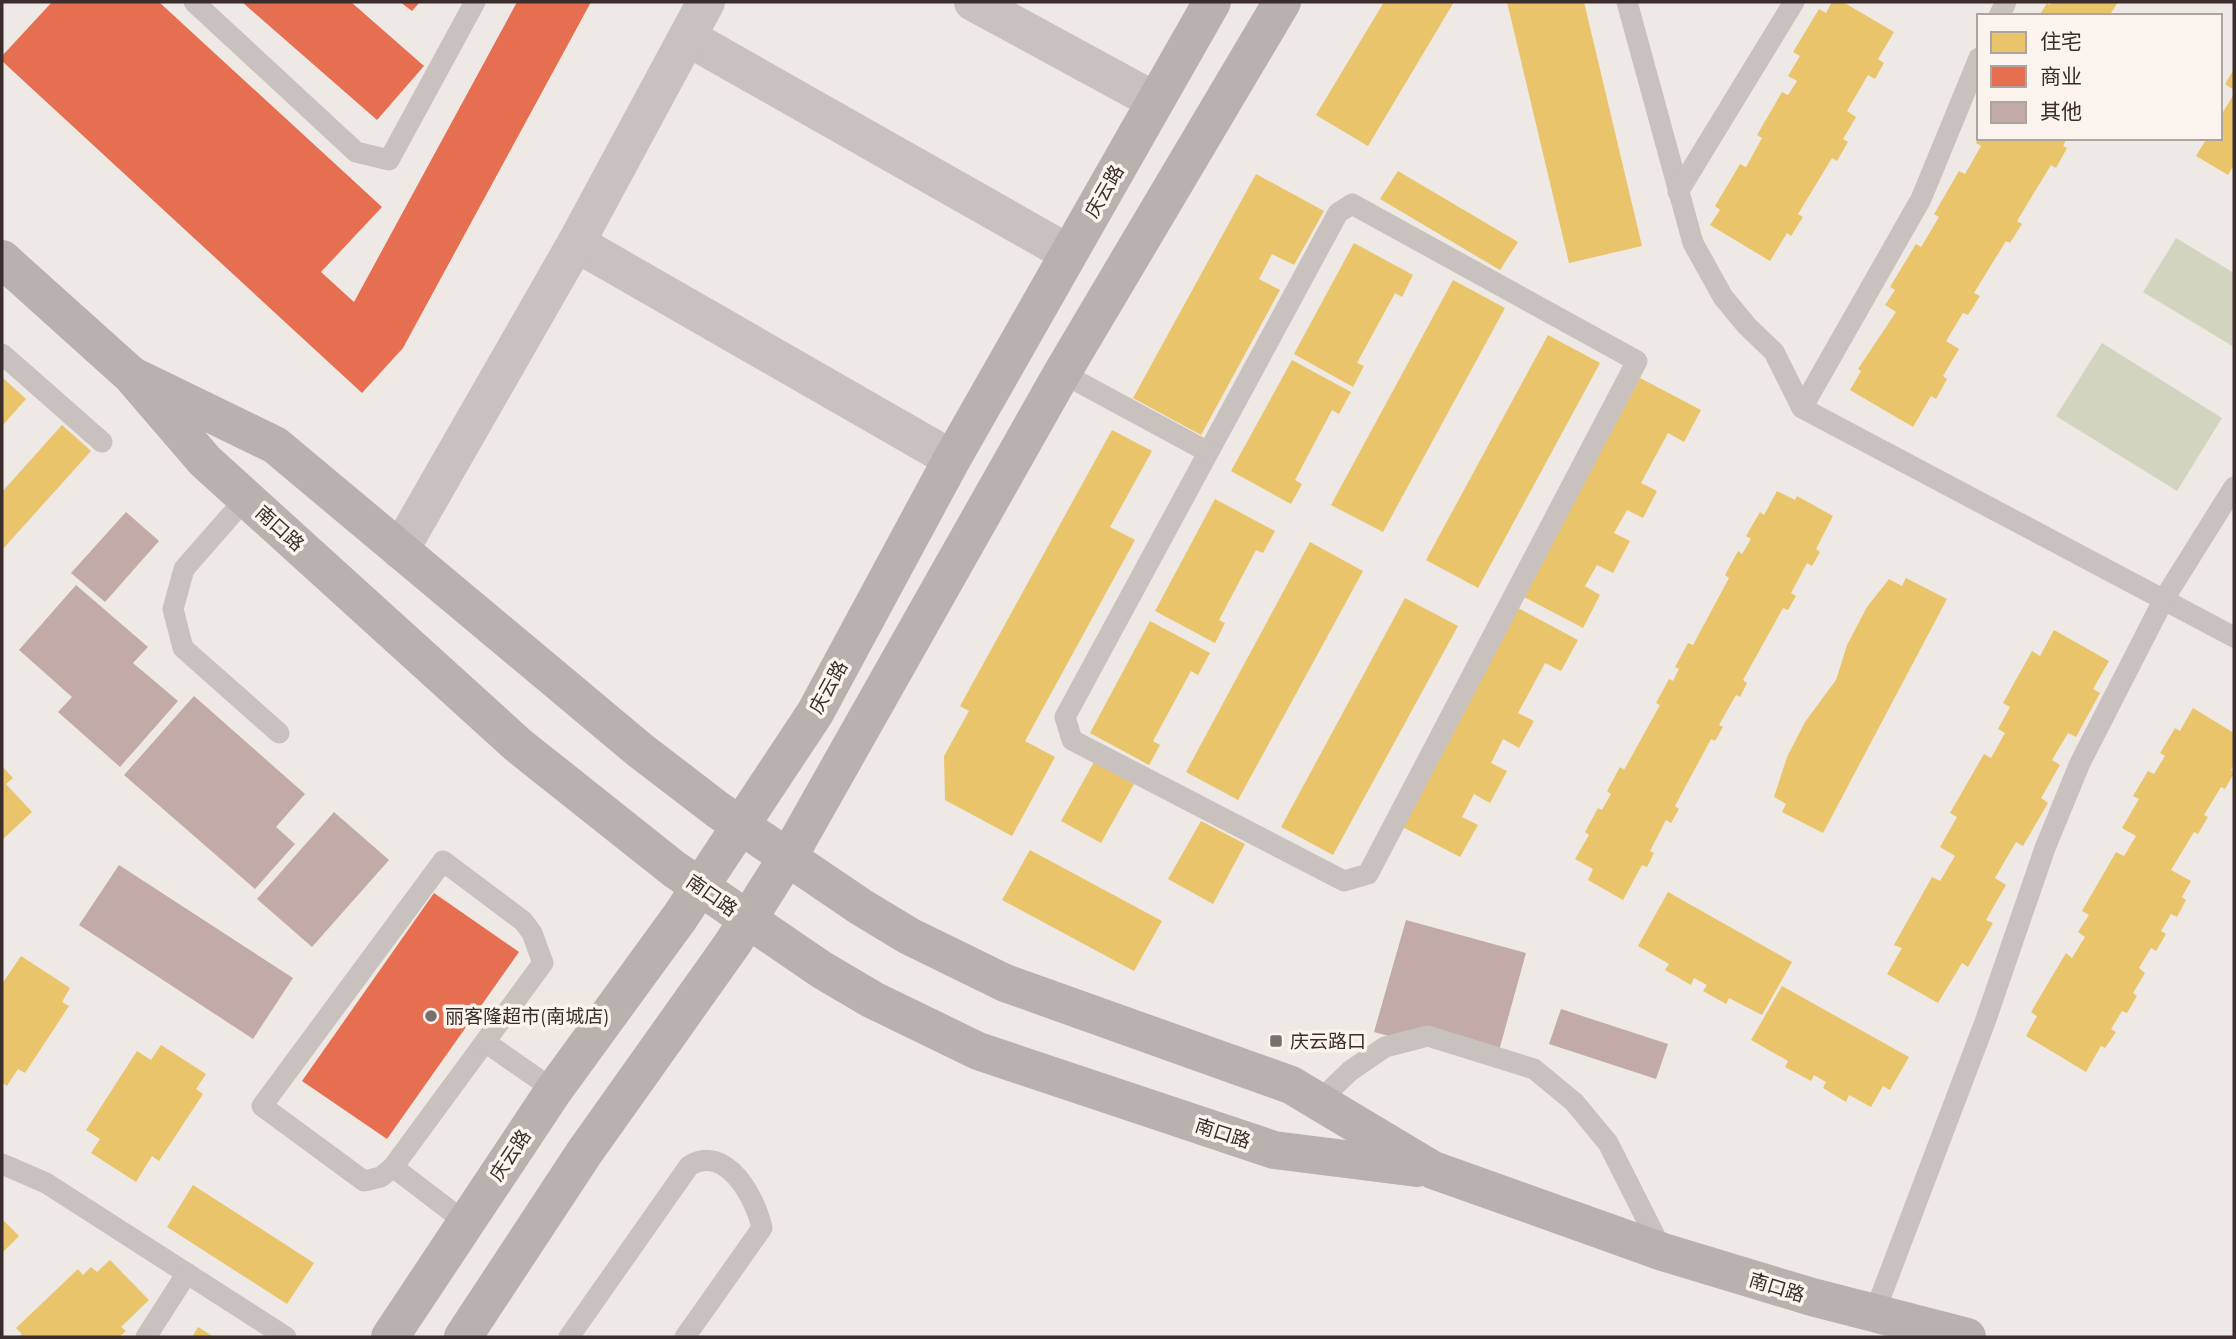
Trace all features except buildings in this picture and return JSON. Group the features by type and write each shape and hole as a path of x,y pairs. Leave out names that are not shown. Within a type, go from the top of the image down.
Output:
{"main road":[{"name":"庆云路","path":"390,1337 554,1090 742,826 815,712 952,459 1212,2"},
{"path":"468,1335 584,1153 748,919 787,857 859,735 1062,373 1282,2"},
{"name":"南口路","path":"2,259 131,375 205,461 518,745 605,816 700,886 873,1000 978,1051 1274,1150 1433,1170"},
{"name":"南口路","path":"131,375 275,445 640,751 787,857 909,936 1005,983 1290,1085 1433,1170 1663,1252 1874,1314 1967,1337"}],"street":[{"path":"400,550 576,243 706,2"},
{"path":"973,2 1155,101"},
{"path":"687,37 1068,253"},
{"path":"576,243 952,459"}],"lane":[{"path":"194,2 356,152 389,160 475,2"},
{"path":"1627,2 1693,243 1707,271 1747,326 1774,352 1802,408 2234,637"},
{"path":"1678,192 1794,2"},
{"path":"1802,408 1921,199 1977,63"},
{"path":"1352,204 1637,361 1368,874 1344,881 1072,740 1065,717 1208,452 1338,213 1352,204"},
{"path":"2,354 102,442"},
{"path":"1062,373 1208,452"},
{"path":"1874,1314 1985,1022 2045,848 2080,763 2164,600 2234,487"},
{"path":"246,498 184,569 174,595 176,629 183,648 279,733"},
{"path":"443,861 523,921 532,933 543,963 393,1167 381,1177 364,1181 262,1106 443,861"},
{"path":"1318,1102 1350,1071 1385,1047 1428,1036 1534,1069 1574,1102 1608,1143 1663,1252"},
{"path":"485,1042 554,1090"},
{"path":"569,1337 689,1166 697,1161 714,1160 740,1179 751,1193 762,1228 685,1337"},
{"path":"2,1164 46,1183 286,1337"},
{"path":"393,1167 465,1222"},
{"path":"146,1337 187,1273"}],"green space":[{"path":"2176,238 2234,273 2234,347 2143,292"},
{"path":"2102,343 2222,418 2177,491 2056,416"}],"place":[{"name":"丽客隆超市(南城店)","path":"431,1016"},
{"name":"庆云路口","path":"1276,1041"}]}
